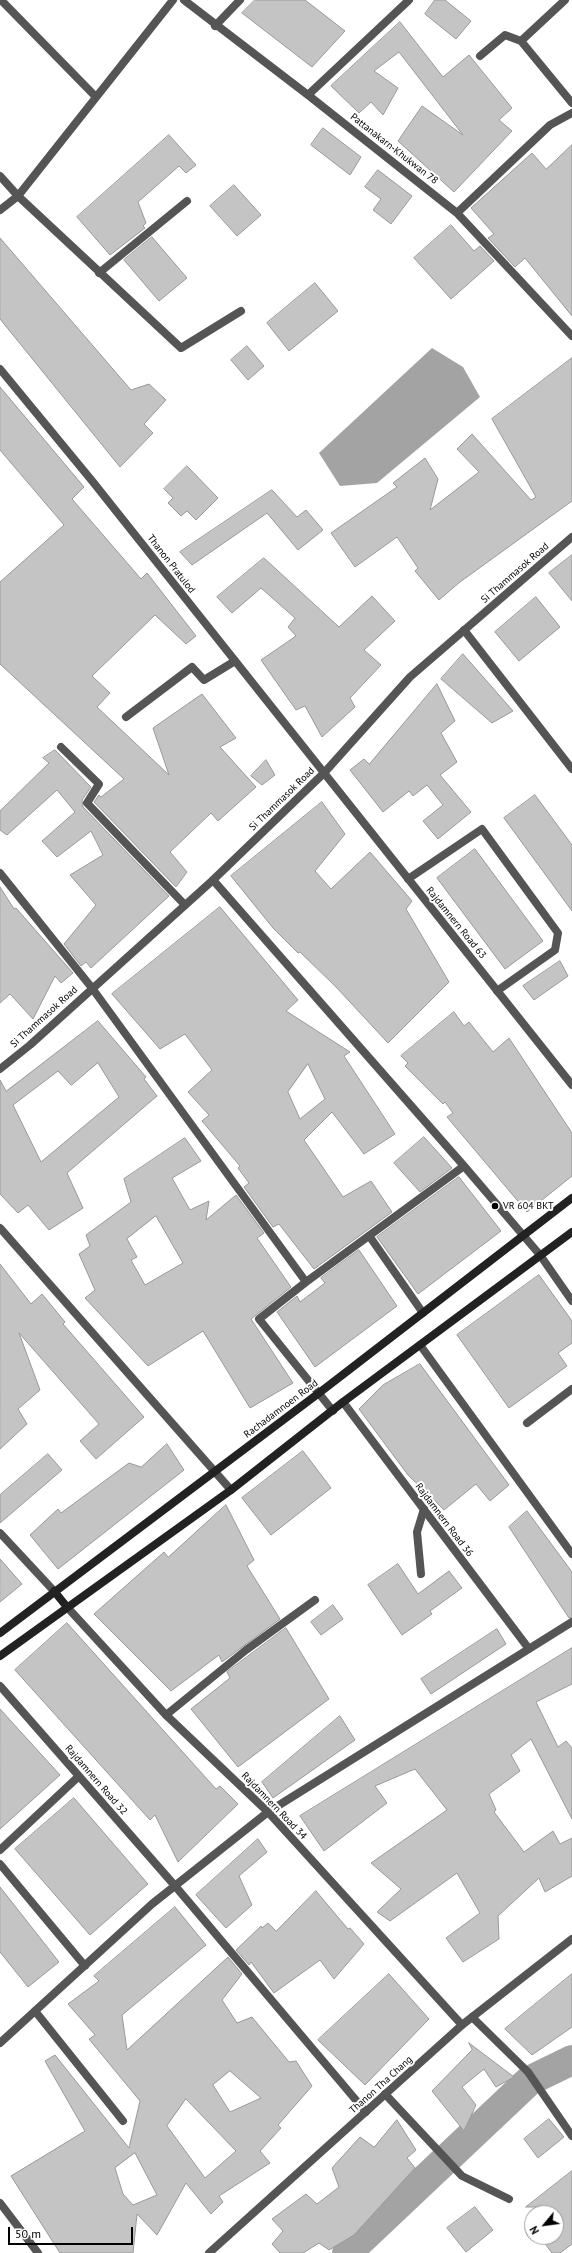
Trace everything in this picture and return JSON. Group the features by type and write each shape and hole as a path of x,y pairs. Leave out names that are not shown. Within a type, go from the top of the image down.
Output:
{"main road":[{"name":"Rachadamnoen Road","path":"0,1633 319,1393 572,1198"},
{"path":"0,1656 67,1606 231,1490 343,1402 572,1232"},
{"path":"54,1591 67,1606"}],"street":[{"path":"1,0 96,97"},
{"path":"0,210 18,196 173,0"},
{"name":"Pattanakarn-Khukwan 78","path":"184,0 215,26 308,95 457,213 572,336"},
{"path":"215,26 240,0"},
{"path":"308,95 409,0"},
{"path":"521,42 565,0"},
{"path":"480,56 506,35 521,42 572,103"},
{"path":"457,213 550,125 572,113"},
{"path":"0,176 18,196 98,273 181,348 241,311"},
{"path":"98,273 187,201"},
{"name":"Thanon Pratulod","path":"0,369 324,773"},
{"name":"Si Thammasok Road","path":"0,1069 30,1045 213,880 324,773 410,677 572,537"},
{"path":"464,630 572,768"},
{"path":"126,718 192,667 204,680 235,661"},
{"path":"61,747 99,784 87,803 185,905"},
{"name":"Rajdamnern Road 63","path":"324,773 572,1085"},
{"path":"408,879 482,829 558,933 555,950 497,991"},
{"path":"0,873 92,988 306,1282"},
{"path":"213,880 523,1235 540,1255 572,1301"},
{"path":"333,1411 260,1318 306,1282 370,1237 464,1166"},
{"path":"0,1228 231,1490"},
{"path":"370,1237 423,1313"},
{"path":"420,1345 572,1554"},
{"path":"527,1423 572,1389"},
{"name":"Rajdamnern Road 36","path":"343,1402 529,1649"},
{"path":"421,1574 417,1532 424,1509"},
{"path":"0,1533 54,1591"},
{"path":"166,1715 246,1650 316,1600"},
{"name":"Rajdamnern Road 34","path":"67,1606 166,1715 268,1812 462,2025"},
{"path":"0,2043 152,1904 176,1887 268,1812 572,1622"},
{"name":"Rajdamnern Road 32","path":"0,1686 176,1887 366,2112"},
{"path":"0,1850 79,1776"},
{"path":"0,1864 85,1966"},
{"name":"Thanon Tha Chang","path":"209,2253 462,2025 572,1939"},
{"path":"35,2011 124,2121"},
{"path":"472,2017 528,2072 572,2136"},
{"path":"386,2094 462,2176 509,2199"},
{"path":"0,2203 38,2253"}],"shaded area":[{"path":"432,348 463,367 480,397 377,483 340,486 319,453"}],"building":[{"path":"255,0 305,0 345,31 312,67 242,13"},
{"path":"435,0 445,0 471,21 456,39 425,14"},
{"path":"400,22 443,77 469,55 512,108 499,120 512,131 454,192 398,141 422,106 463,135 399,52 374,71 398,88 383,115 371,102 359,113 331,86"},
{"path":"323,128 361,157 350,175 311,145"},
{"path":"169,135 196,165 186,173 179,166 138,202 146,223 143,226 145,228 110,255 77,217"},
{"path":"572,145 572,316 525,258 515,267 488,238 494,234 471,208 532,153 546,169"},
{"path":"378,170 412,196 391,224 373,210 381,199 365,187"},
{"path":"234,185 261,215 237,236 210,206"},
{"path":"451,225 474,251 480,246 494,261 451,299 414,258"},
{"path":"152,237 187,278 159,301 124,260"},
{"path":"0,238 131,390 149,384 166,400 144,424 153,433 120,467 0,319"},
{"path":"315,283 338,311 289,351 267,323"},
{"path":"247,346 264,366 248,380 231,360"},
{"path":"572,358 572,501 460,582 439,600 415,571 418,568 397,537 355,567 331,533 397,487 393,483 425,458 438,479 430,510 479,472 457,449 472,434 531,500 536,497 492,419"},
{"path":"0,387 84,487 72,499 141,579 147,573 196,636 186,644 155,615 92,676 110,693 97,707 169,775 153,728 202,694 236,738 220,747 256,787 218,821 211,813 170,852 187,872 176,887 94,802 99,795 101,797 124,779 0,664 0,582 64,525 0,450"},
{"path":"187,466 218,498 196,520 187,511 181,516 168,503 173,498 164,489"},
{"path":"272,490 297,517 306,510 323,530 298,550 267,513 192,565 180,552"},
{"path":"572,555 572,601 549,573"},
{"path":"264,558 339,627 372,596 395,621 364,650 381,665 350,698 355,707 322,737 305,706 296,710 261,660 296,636 288,627 295,618 261,588 232,613 217,597"},
{"path":"536,597 560,627 519,661 495,632"},
{"path":"463,654 513,711 492,723 441,679"},
{"path":"437,684 455,721 441,733 457,762 440,775 471,812 438,839 423,821 443,805 427,785 413,796 409,791 383,812 350,770 364,759 369,764"},
{"path":"55,750 91,787 82,800 83,807 169,896 91,968 86,962 81,966 64,944 96,905 70,875 103,855 91,831 57,857 42,841 75,812 57,790 7,835 0,830 0,811 49,763 43,758"},
{"path":"266,760 275,775 262,785 251,776"},
{"path":"535,795 572,845 572,911 504,818"},
{"path":"322,802 345,834 315,871 331,889 370,852 412,901 406,909 449,982 388,1043 336,987 273,928 231,876"},
{"path":"475,849 543,941 505,969 437,878"},
{"path":"0,887 14,909 16,908 73,973 61,983 55,976 33,1019 10,994 0,1003"},
{"path":"220,907 298,1000 286,1011 350,1052 344,1056 395,1134 364,1154 332,1112 304,1140 343,1197 371,1181 392,1212 314,1269 279,1224 273,1227 244,1187 249,1183 238,1168 240,1166 202,1121 209,1115 188,1092 212,1070 185,1034 160,1049 112,994","holes":["308,1064 325,1099 300,1119 288,1092"]},
{"path":"560,961 568,976 534,1000 523,986"},
{"path":"454,1012 464,1026 469,1022 493,1052 509,1038 572,1133 572,1176 527,1212 447,1117 453,1113 445,1102 443,1104 405,1066 408,1063 401,1056"},
{"path":"98,1021 146,1077 144,1079 157,1096 67,1173 83,1208 49,1230 28,1205 18,1213 0,1194 0,1080 6,1091","holes":["98,1063 119,1097 41,1162 13,1105 58,1071 71,1085"]},
{"path":"424,1137 452,1168 420,1192 394,1163"},
{"path":"185,1138 201,1161 172,1178 190,1210 209,1201 206,1220 236,1195 264,1233 257,1238 291,1287 251,1319 293,1383 250,1408 203,1331 148,1366 85,1298 95,1290 79,1254 90,1246 86,1235 131,1202 124,1179","holes":["156,1216 183,1263 145,1285 131,1260 137,1257 127,1239"]},
{"path":"459,1177 501,1231 418,1294 377,1237"},
{"path":"359,1250 397,1306 315,1367 277,1312 297,1296 300,1302 325,1283 321,1278"},
{"path":"0,1264 31,1304 42,1294 65,1322 63,1324 144,1417 96,1459 80,1441 99,1424 19,1333 40,1390 18,1409 27,1424 0,1449"},
{"path":"539,1275 572,1321 572,1343 558,1353 567,1366 509,1408 457,1335"},
{"path":"420,1364 509,1485 490,1501 476,1484 444,1510 408,1475 359,1409 383,1385"},
{"path":"167,1444 184,1470 58,1569 30,1535 58,1509 61,1513 129,1463 141,1467"},
{"path":"303,1451 331,1488 271,1535 242,1498"},
{"path":"48,1454 62,1470 0,1523 0,1495"},
{"path":"226,1505 254,1560 247,1566 280,1619 222,1662 219,1655 171,1691 94,1614 164,1552 168,1557"},
{"path":"527,1511 572,1572 572,1617 569,1618 509,1527"},
{"path":"0,1559 22,1584 0,1602"},
{"path":"398,1564 418,1594 449,1571 462,1588 430,1611 432,1614 402,1635 368,1585"},
{"path":"333,1605 343,1619 321,1635 311,1622"},
{"path":"67,1623 216,1789 220,1786 238,1804 178,1862 155,1815 150,1820 15,1670"},
{"path":"286,1628 329,1699 238,1767 191,1709 230,1678 227,1672"},
{"path":"497,1629 506,1644 431,1694 421,1679"},
{"path":"572,1648 572,1684 536,1702 558,1747 566,1741 572,1748 572,1819 531,1739 511,1755 520,1771 489,1794 496,1810 494,1812 524,1852 553,1831 560,1844 572,1838 572,1876 545,1892 539,1878 498,1916 499,1939 463,1962 446,1938 480,1913 457,1873 390,1921 377,1912 401,1889 371,1863 447,1810 415,1769 375,1786 387,1803 324,1851 300,1816"},
{"path":"0,1709 60,1775 0,1829"},
{"path":"340,1716 355,1740 273,1798 262,1782"},
{"path":"74,1798 148,1884 90,1935 15,1849"},
{"path":"258,1839 267,1852 239,1876 252,1905 226,1928 196,1895"},
{"path":"0,1887 59,1962 28,1987 0,1952"},
{"path":"316,1891 348,1929 350,1928 364,1944 334,1979 320,1960 274,1993 251,1962 249,1965 236,1950 261,1926 262,1928 268,1923 276,1931"},
{"path":"175,1907 206,1945 122,2015 127,2050 228,1957 242,1974 222,2000 237,2023 252,2017 289,2062 296,2061 312,2086 278,2125 281,2128 260,2151 270,2163 219,2196 223,2202 211,2214 186,2183 157,2235 137,2214 133,2253 60,2253 11,2176 85,2131 45,2061 55,2055 129,2148 140,2101 89,2039 95,2035 68,2004 99,1981 94,1976","holes":["230,2071 261,2098 230,2112 213,2085","186,2099 236,2151 205,2178 167,2126","135,2153 157,2195 133,2205 123,2194 115,2168"]},
{"path":"389,1974 429,2019 365,2085 318,2040"},
{"path":"572,1974 572,2027 532,2055 505,2029"},
{"path":"469,2043 514,2077 496,2087 484,2069 462,2087 476,2105 464,2131 432,2091 472,2050"},
{"path":"549,2119 564,2137 538,2158 524,2139"},
{"path":"397,2120 416,2150 407,2158 415,2168 354,2235 329,2250 319,2243 303,2253 280,2253 272,2244 283,2231 272,2219 306,2194 317,2204 339,2187 332,2168 360,2137 374,2147"},
{"path":"572,2171 572,2244 560,2253 552,2253 546,2245 564,2245 564,2205 529,2205"},
{"path":"475,2207 493,2230 466,2252 447,2228"}],"waterway":[{"path":"347,2253 529,2081 572,2060"}],"place":[{"name":"VR 604 BKT","path":"495,1206"}]}
